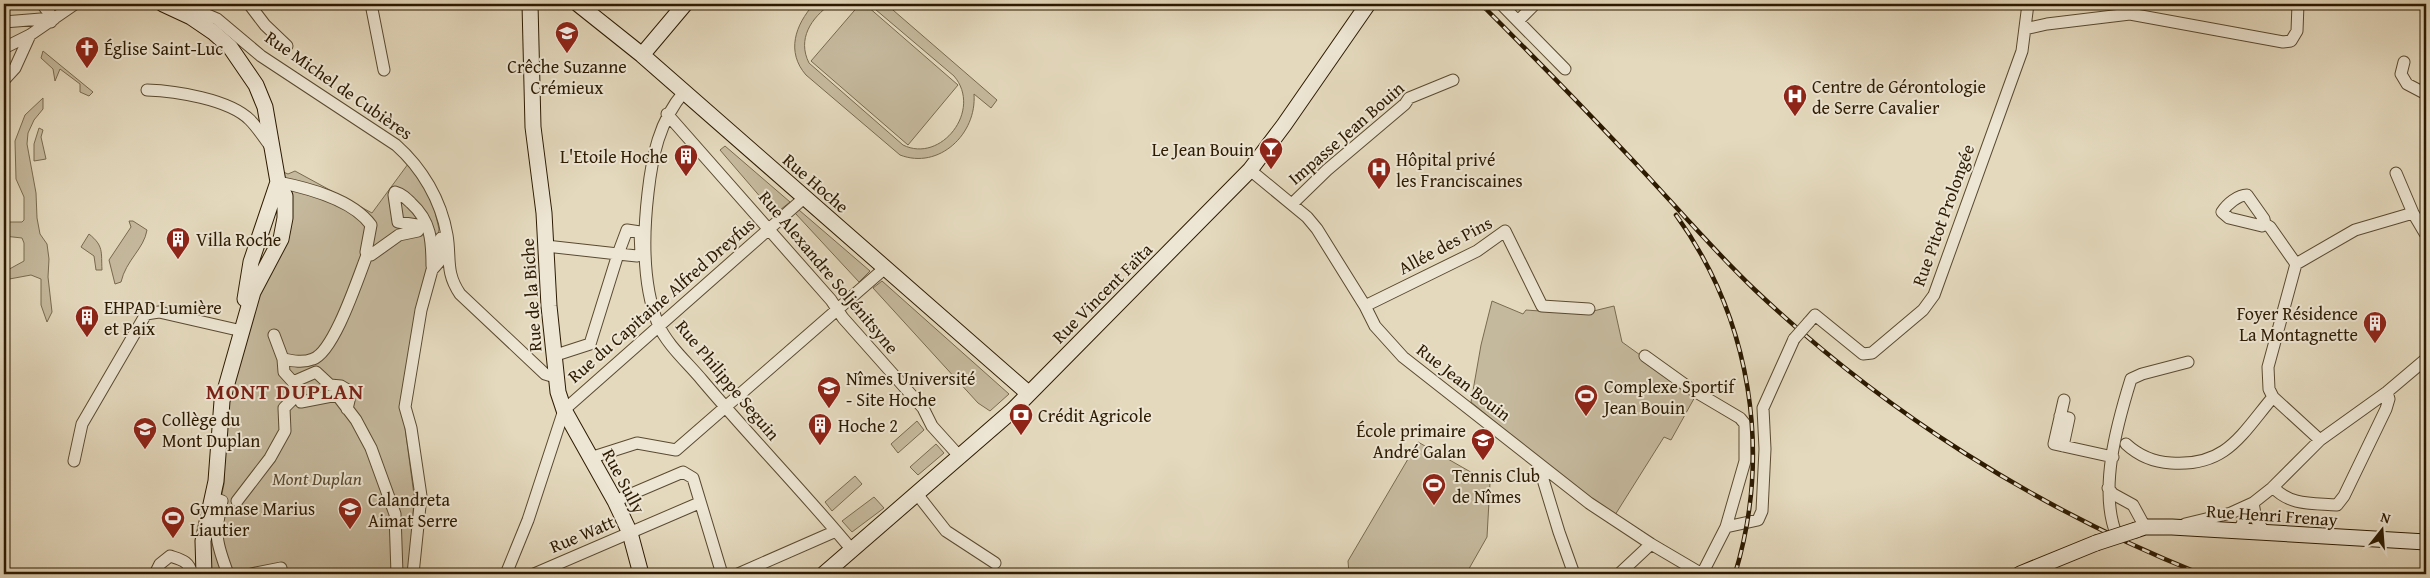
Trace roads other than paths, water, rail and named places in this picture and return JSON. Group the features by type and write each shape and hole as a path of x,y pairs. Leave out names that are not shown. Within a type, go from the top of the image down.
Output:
{"street":[{"path":"42,4 52,21"},
{"path":"4,48 30,35 75,4"},
{"name":"Rue Michel de Cubières","path":"164,4 191,17 203,13 218,19 261,56 396,145 414,163 438,202 447,235 448,270 453,284 460,294 545,374 555,377"},
{"path":"248,4 265,25 287,46"},
{"path":"371,4 384,70"},
{"name":"Rue de la Biche","path":"530,4 532,112 544,213 555,377 564,410"},
{"name":"Rue Hoche","path":"578,4 642,55 1028,393"},
{"path":"642,55 685,4"},
{"name":"Rue Vincent Faïta","path":"824,574 1013,410 1250,170 1284,125 1368,4"},
{"path":"1501,4 1565,69"},
{"path":"1518,21 1535,4"},
{"path":"2028,4 2025,29 2056,23 2130,14 2283,42 2292,41 2296,31 2298,4"},
{"path":"191,17 230,47 256,84 265,107 278,182 284,196 285,218 281,239 254,292 222,401 214,498 203,541 204,574"},
{"path":"4,22 41,19 52,21"},
{"name":"Rue Pitot Prolongée","path":"1726,527 1758,520 1762,510 1765,449 1763,408 1794,339 1815,315 1863,354 1872,354 1923,310 1937,286 2022,50 2025,29"},
{"path":"4,80 15,68 30,35"},
{"path":"2404,62 2401,74 2407,84 2426,94"},
{"name":"Impasse Jean Bouin","path":"1292,204 1327,170 1405,104 1409,98 1453,80"},
{"path":"147,90 170,91 231,107 249,119 272,147"},
{"name":"Rue Philippe Seguin","path":"684,92 668,114 660,131 650,175 644,221 645,261 653,309 659,326 726,408 852,550"},
{"name":"Rue Alexandre Soljénitsyne","path":"668,114 770,228 838,310 924,408 932,426 960,457"},
{"name":"Rue Jean Bouin","path":"1250,170 1292,204 1317,229 1365,306 1375,326 1403,357 1589,502 1651,544 1702,574"},
{"path":"2396,173 2413,213 2426,235"},
{"path":"278,182 315,190 365,216 372,225 367,255 331,343 315,359 307,361 282,359"},
{"path":"246,316 245,298 251,262 278,182"},
{"path":"367,255 371,255 399,236 418,231 417,225 398,222 393,199 395,192 399,193 426,219 430,232 432,270 421,310 405,407 411,428 421,496 413,574"},
{"name":"Rue du Capitaine Alfred Dreyfus","path":"564,410 804,198"},
{"path":"2320,440 2273,397 2269,389 2268,367 2296,264 2355,230 2413,213"},
{"path":"2265,224 2270,227 2296,264"},
{"name":"Allée des Pins","path":"1365,306 1477,251 1506,231 1542,306 1589,309"},
{"path":"432,270 439,262 440,238 447,235"},
{"path":"546,246 645,261"},
{"path":"553,356 590,344 618,256"},
{"path":"590,458 637,443 676,450 885,268"},
{"path":"74,461 82,424 143,318 149,312 242,331"},
{"path":"274,335 284,372 293,382 301,402 337,395 356,420 371,448 395,514 397,574"},
{"path":"1646,356 1691,389 1740,418 1745,424 1745,461 1726,527 1702,574"},
{"path":"2172,527 2231,513 2253,503 2273,487 2320,440 2387,392 2426,359"},
{"path":"307,361 330,385 341,386 351,392 348,409"},
{"path":"2114,530 2109,511 2108,488 2120,412 2131,379 2142,374 2188,362"},
{"path":"293,382 316,372"},
{"path":"2273,487 2282,497 2295,502 2337,505 2344,496 2386,409 2389,399 2387,392"},
{"path":"237,500 270,458 286,431 284,408 298,394"},
{"path":"2126,444 2136,453 2151,460 2191,464 2214,458 2234,444 2273,397"},
{"path":"2064,400 2054,444 2113,457"},
{"path":"506,574 528,520 564,410"},
{"name":"Rue Sully","path":"564,410 630,533 641,574"},
{"path":"1538,462 1574,574"},
{"path":"614,501 683,472 693,478 722,574"},
{"path":"2108,488 2113,494 2132,504 2140,528"},
{"path":"917,494 923,505 946,531 995,563"},
{"path":"214,498 222,501 216,528 219,552 228,574"},
{"path":"2109,511 2124,500"},
{"name":"Rue Watt","path":"534,574 700,503"},
{"path":"2233,531 2253,503"},
{"path":"2253,503 2256,519 2265,533"},
{"path":"2231,513 2233,531"},
{"name":"Rue Henri Frenay","path":"2020,574 2096,543 2114,530 2172,527 2426,542"},
{"path":"738,574 836,531"},
{"path":"1619,574 1651,544"},
{"path":"155,574 160,564 170,556 183,560 190,566 192,574"},
{"path":"251,574 281,568"}],"railway":[{"path":"1481,4 1589,114 1755,290 1804,334 1856,376 1909,416 1964,453 2022,487 2080,519 2140,548 2201,574"},
{"path":"1676,215 1702,255 1722,298 1737,342 1748,388 1752,434 1752,481 1746,528 1735,574"}],"place":[{"name":"Crêche Suzanne Crémieux","path":"567,54"},
{"name":"Église Saint-Luc","path":"87,69"},
{"name":"Centre de Gérontologie de Serre Cavalier","path":"1795,117"},
{"name":"Le Jean Bouin","path":"1271,170"},
{"name":"L'Etoile Hoche","path":"686,177"},
{"name":"Hôpital privé les Franciscaines","path":"1379,190"},
{"name":"Villa Roche","path":"178,260"},
{"name":"EHPAD Lumière et Paix","path":"87,338"},
{"name":"Foyer Résidence La Montagnette","path":"2375,344"},
{"name":"Nîmes Université - Site Hoche","path":"829,409"},
{"name":"Complexe Sportif Jean Bouin","path":"1586,417"},
{"name":"Crédit Agricole","path":"1021,436"},
{"name":"Hoche 2","path":"820,446"},
{"name":"Collège du Mont Duplan","path":"145,450"},
{"name":"École primaire André Galan","path":"1483,461"},
{"name":"Tennis Club de Nîmes","path":"1434,506"},
{"name":"Calandreta Aimat Serre","path":"350,530"},
{"name":"Gymnase Marius Liautier","path":"173,539"}],"district":[{"name":"MONT DUPLAN","path":"285,391"}],"park label":[{"name":"Mont Duplan","path":"317,478"}]}
